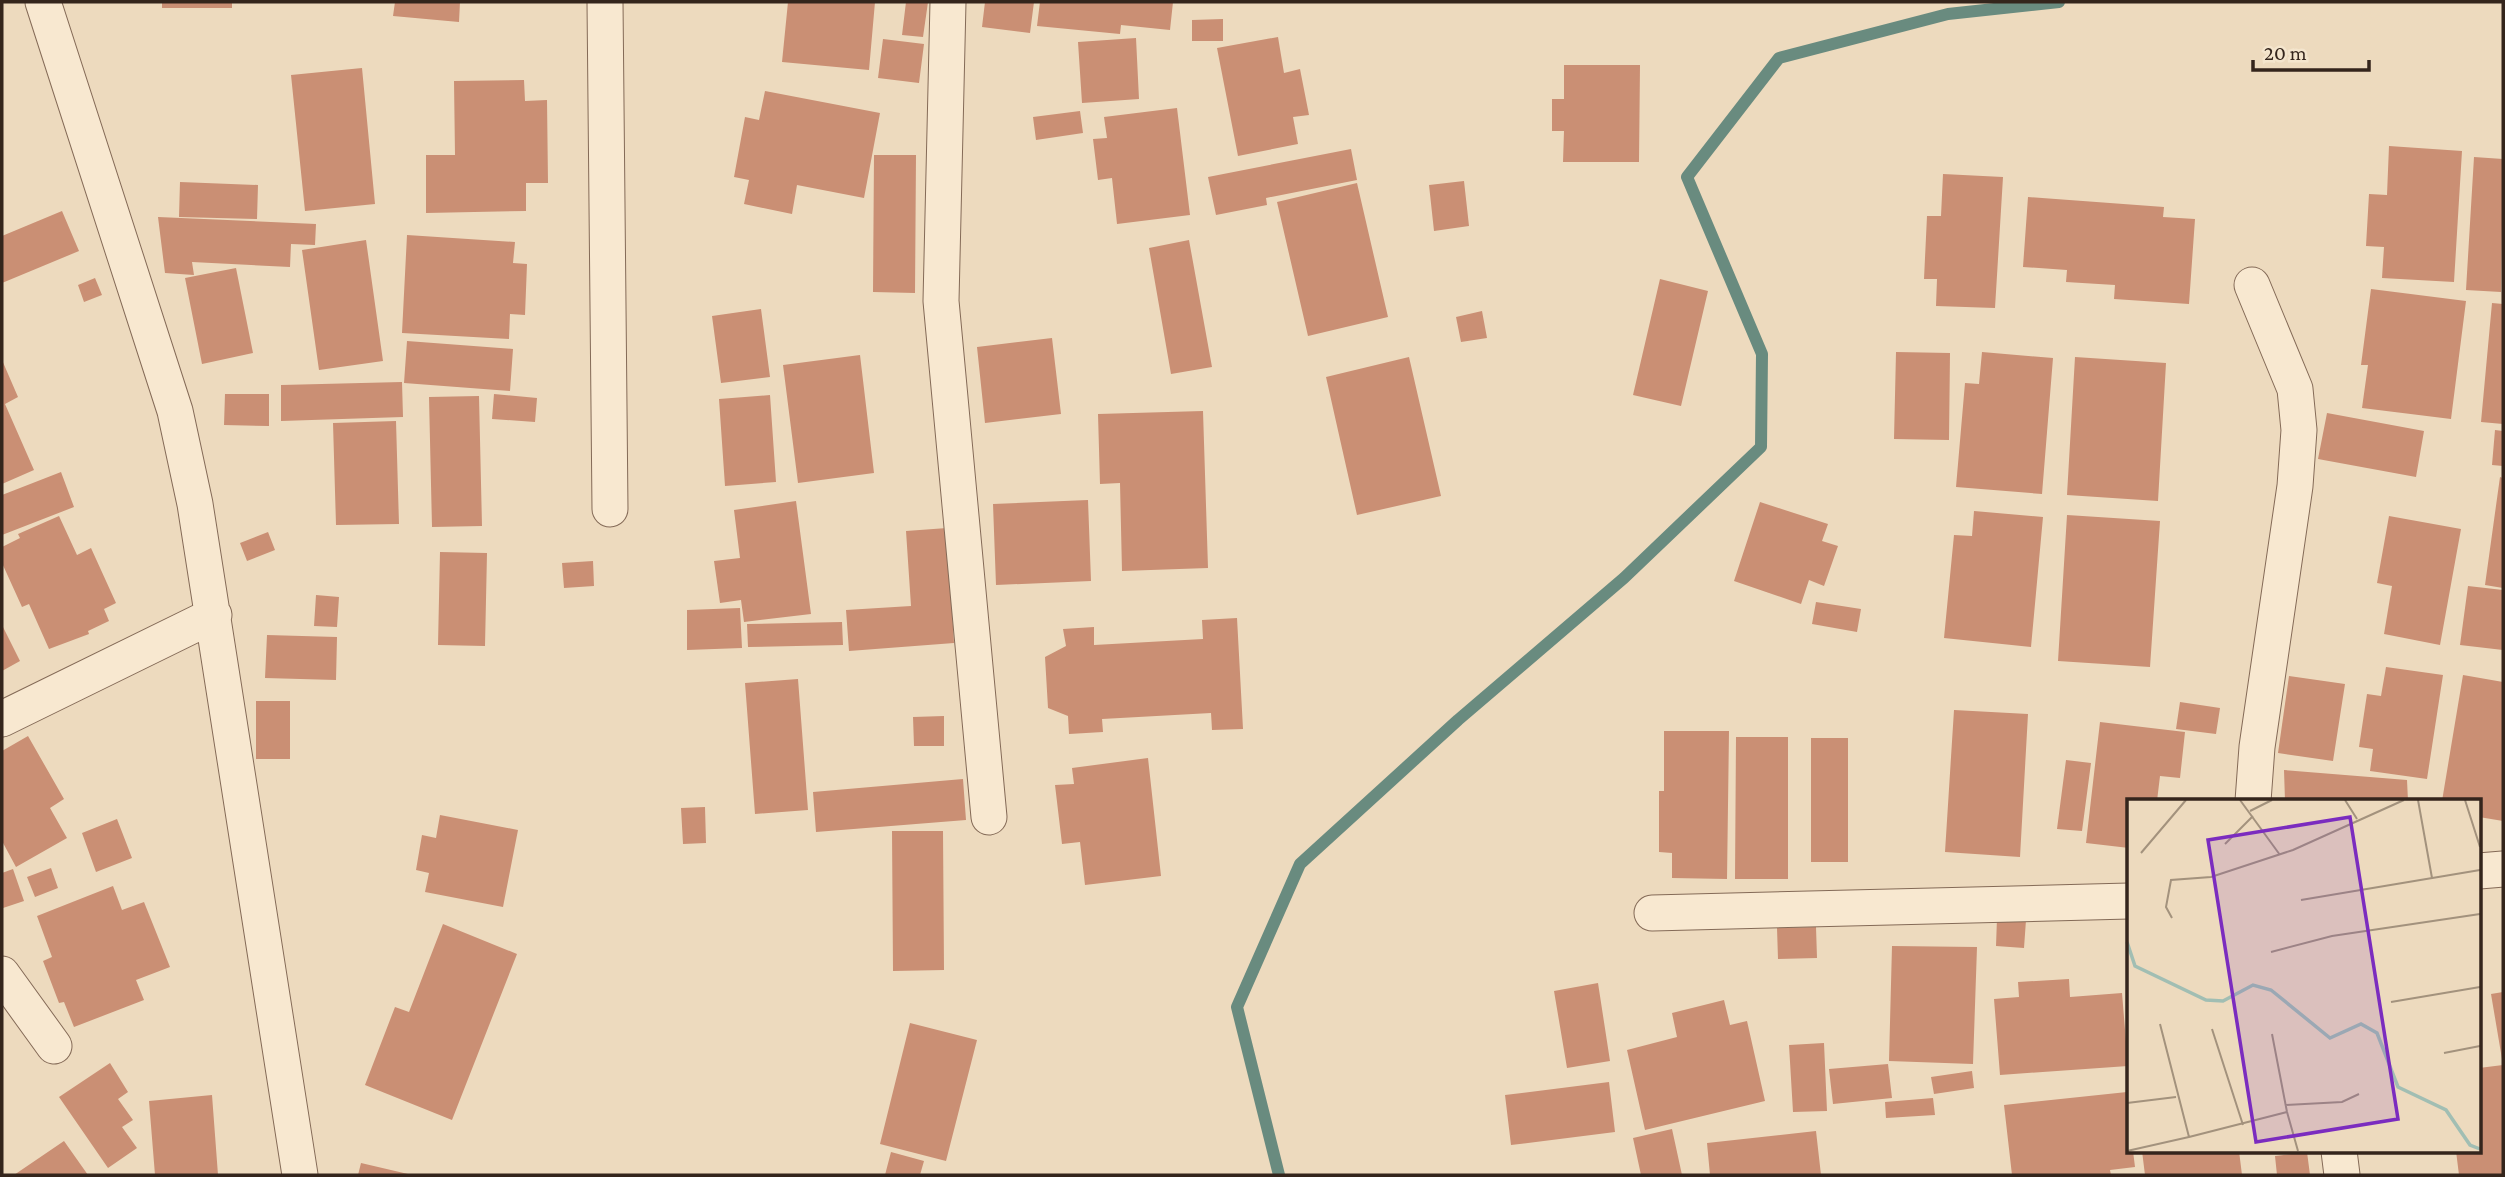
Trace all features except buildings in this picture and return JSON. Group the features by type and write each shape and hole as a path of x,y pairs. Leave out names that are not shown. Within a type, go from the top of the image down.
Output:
{"street":[{"path":"43,2 175,411 195,504 214,615 300,1175"},
{"path":"605,2 610,509"},
{"path":"948,2 941,301 989,817"},
{"path":"2252,285 2295,389 2299,430 2295,486 2257,747 2253,799"},
{"path":"2,719 214,615"},
{"path":"2480,871 2503,869"},
{"path":"1652,914 2127,901"},
{"path":"2,974 54,1046"},
{"path":"2339,1152 2342,1175"}],"waterway":[{"path":"1279,1175 1237,1007 1300,864 1458,720 1624,578 1761,447 1762,354 1687,177 1779,58 1948,14 2059,2"}]}
